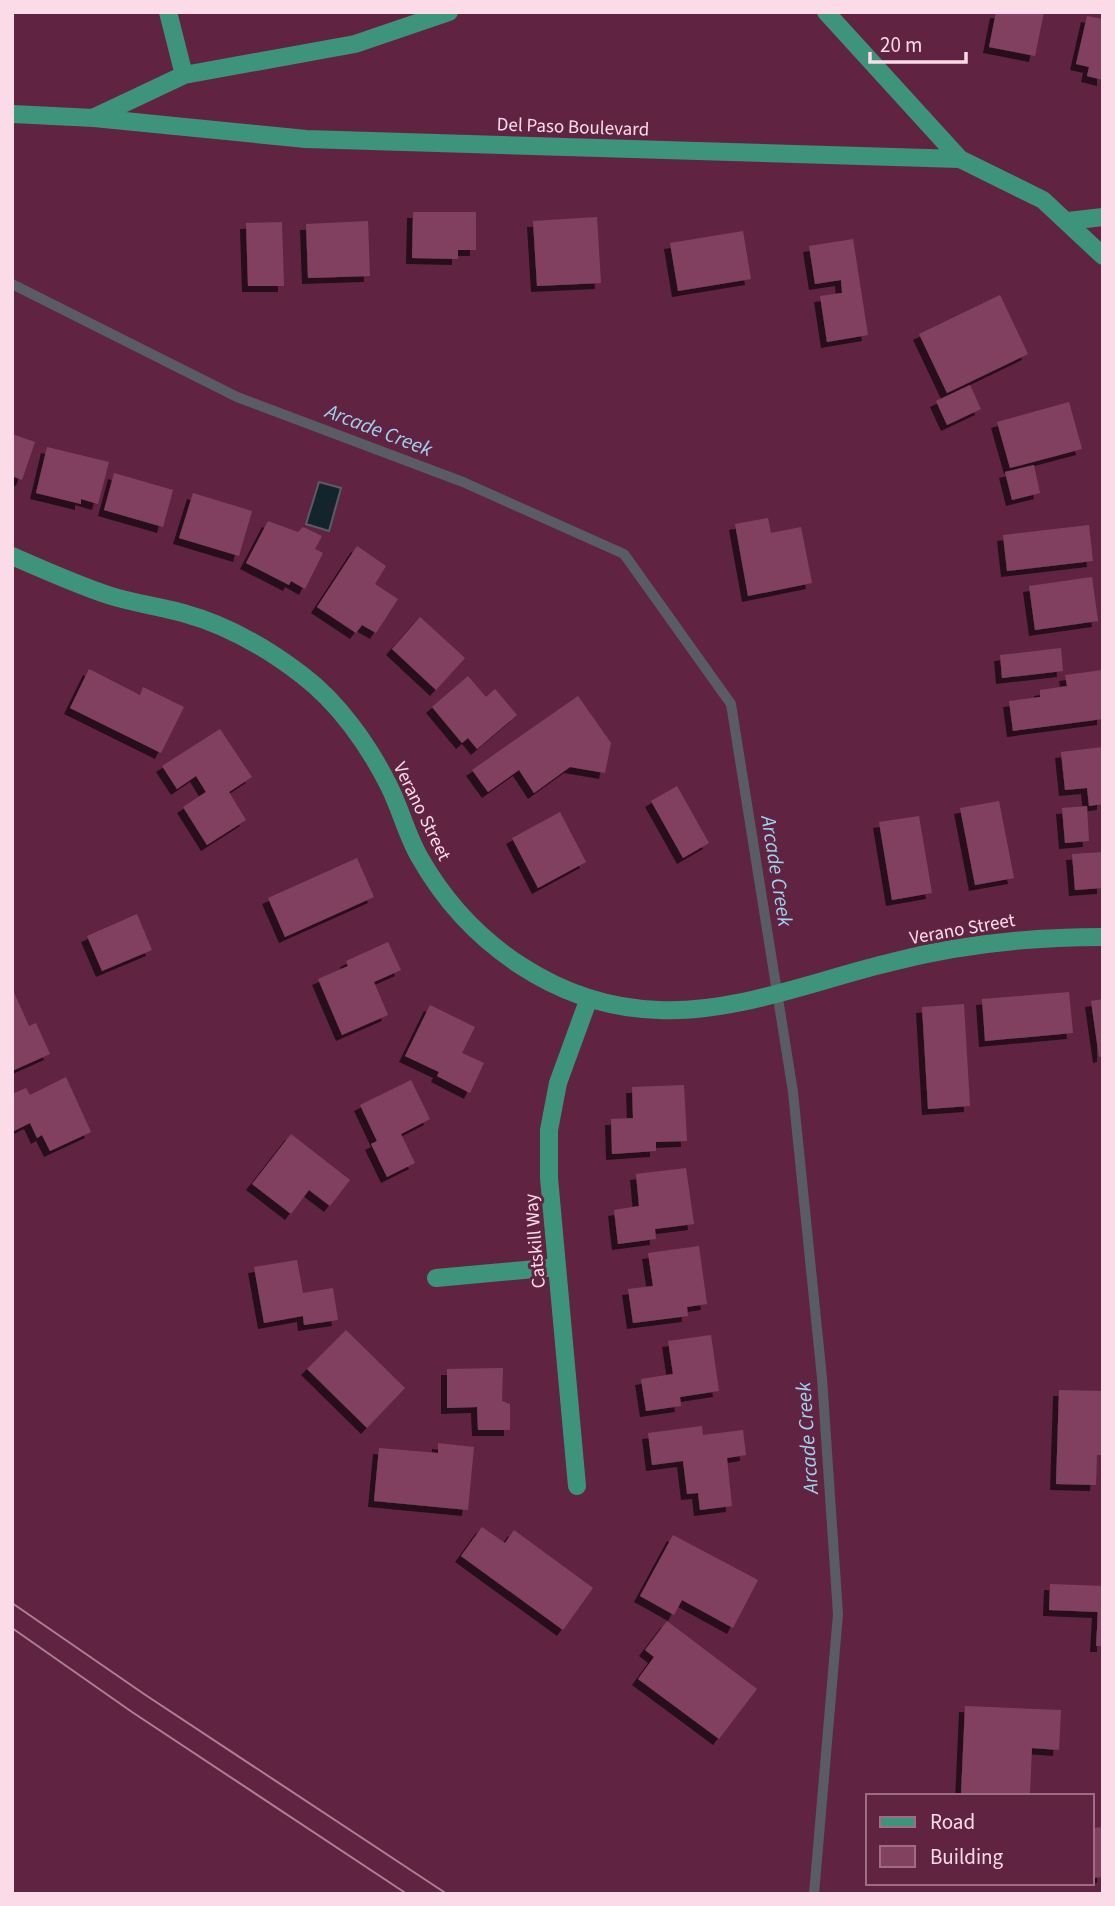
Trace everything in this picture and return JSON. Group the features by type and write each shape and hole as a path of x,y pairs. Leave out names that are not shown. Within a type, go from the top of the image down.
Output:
{"street":[{"path":"169,12 184,75"},
{"path":"94,118 184,75 355,44 449,12"},
{"path":"825,12 960,159"},
{"name":"Del Paso Boulevard","path":"12,114 94,118 306,139 960,159 1043,200 1103,256"},
{"path":"1068,221 1103,216"},
{"name":"Verano Street","path":"12,556 110,596 187,614 230,630 270,651 306,678 339,710 367,747 389,786 418,855 446,898 479,935 520,966 589,998 658,1010 709,1009 896,961 1035,937 1103,937"},
{"name":"Catskill Way","path":"577,1486 549,1178 549,1130 558,1083 589,998"},
{"path":"436,1278 557,1267"}],"water":[{"path":"319,482 341,488 329,531 306,524"}],"building":[{"path":"996,12 1044,12 1035,56 989,47"},
{"path":"1087,16 1103,19 1103,80 1087,76 1089,67 1076,64"},
{"path":"413,212 476,212 476,250 458,250 458,259 412,258"},
{"path":"597,217 601,283 537,286 533,221"},
{"path":"368,221 370,276 308,278 306,224"},
{"path":"282,222 284,286 248,286 246,223"},
{"path":"743,231 751,279 678,291 670,243"},
{"path":"853,239 868,335 827,342 820,296 842,293 841,280 815,284 809,246"},
{"path":"1000,295 1028,354 947,393 919,334"},
{"path":"970,385 981,409 947,425 936,401"},
{"path":"1069,402 1082,449 1010,468 997,422"},
{"path":"12,434 35,442 22,480 12,476"},
{"path":"47,447 109,462 98,504 81,499 81,504 36,493"},
{"path":"1034,465 1040,493 1012,500 1005,472"},
{"path":"114,473 173,490 163,527 104,510"},
{"path":"193,493 252,511 239,556 179,538"},
{"path":"768,518 771,533 801,527 812,583 748,596 735,524"},
{"path":"268,521 298,532 303,527 322,536 315,549 323,553 305,589 291,581 289,585 246,563"},
{"path":"1089,525 1093,561 1007,571 1003,535"},
{"path":"357,546 386,566 375,584 398,599 376,633 362,625 356,633 317,607"},
{"path":"1092,577 1098,621 1035,630 1029,586"},
{"path":"420,617 465,658 436,690 392,649"},
{"path":"1061,648 1063,671 1002,678 1000,655"},
{"path":"89,669 140,695 143,687 184,707 161,753 70,708"},
{"path":"1103,670 1103,719 1013,731 1009,701 1040,697 1040,690 1067,686 1065,675"},
{"path":"468,676 486,697 495,689 517,715 477,749 468,738 462,743 432,707"},
{"path":"578,696 611,743 605,773 570,767 534,793 519,770 488,792 472,770"},
{"path":"220,729 252,777 229,792 246,820 207,845 183,807 206,792 196,776 177,789 162,766"},
{"path":"1103,747 1103,804 1089,806 1087,788 1065,790 1061,752"},
{"path":"677,786 709,843 683,858 651,801"},
{"path":"999,801 1014,878 975,885 960,808"},
{"path":"1087,806 1089,841 1065,843 1062,808"},
{"path":"560,812 586,862 538,888 512,838"},
{"path":"919,816 932,893 892,900 879,822"},
{"path":"1103,852 1103,888 1075,890 1072,854"},
{"path":"357,858 374,897 285,937 268,898"},
{"path":"137,914 152,950 102,971 87,936"},
{"path":"388,942 401,970 374,982 388,1015 342,1035 318,979 348,966 346,961"},
{"path":"12,988 29,1026 36,1023 50,1054 12,1071"},
{"path":"1069,992 1073,1033 985,1041 982,999"},
{"path":"1103,999 1103,1056 1099,1057 1091,1001"},
{"path":"964,1004 970,1106 928,1109 922,1007"},
{"path":"430,1005 475,1027 462,1053 484,1063 470,1093 437,1076 439,1072 405,1056"},
{"path":"66,1077 91,1132 50,1151 42,1135 37,1138 30,1123 12,1132 12,1094 26,1088 30,1095"},
{"path":"411,1080 430,1119 401,1134 415,1163 387,1177 371,1144 377,1141 360,1105"},
{"path":"684,1085 687,1141 656,1142 656,1151 612,1154 611,1119 633,1118 632,1087"},
{"path":"291,1134 350,1180 330,1206 309,1190 291,1214 252,1184"},
{"path":"686,1168 694,1224 655,1229 656,1239 618,1244 614,1210 639,1206 636,1174"},
{"path":"699,1246 707,1304 687,1307 688,1316 633,1323 628,1289 653,1286 648,1253"},
{"path":"297,1260 303,1293 333,1288 338,1320 304,1325 303,1316 264,1323 254,1267"},
{"path":"346,1330 405,1388 367,1428 307,1369"},
{"path":"711,1335 719,1391 680,1397 681,1406 646,1411 641,1379 673,1374 668,1341"},
{"path":"503,1368 502,1401 510,1404 510,1430 478,1430 477,1407 447,1408 447,1369"},
{"path":"1059,1390 1103,1391 1103,1455 1097,1455 1096,1485 1056,1484"},
{"path":"702,1426 703,1435 743,1430 746,1455 727,1458 732,1506 700,1510 698,1493 687,1494 683,1461 652,1465 648,1433"},
{"path":"438,1443 474,1447 468,1510 374,1501 379,1448 438,1453"},
{"path":"482,1527 505,1543 514,1530 593,1588 563,1630 461,1556"},
{"path":"673,1535 758,1580 733,1628 682,1600 674,1615 640,1596"},
{"path":"1050,1584 1103,1586 1103,1646 1096,1646 1098,1612 1049,1610"},
{"path":"667,1621 757,1689 719,1739 638,1679 654,1657 645,1650"},
{"path":"965,1706 1061,1710 1059,1750 1032,1748 1030,1793 961,1794"},
{"path":"1103,1827 1103,1877 1094,1878 1094,1828"}],"waterway":[{"name":"Arcade Creek","path":"12,284 237,397 463,482 624,554 731,704 793,1092 822,1378 838,1614 814,1894"}],"tram line":[{"path":"12,1603 144,1694 447,1894"},
{"path":"12,1628 132,1712 407,1894"}]}
